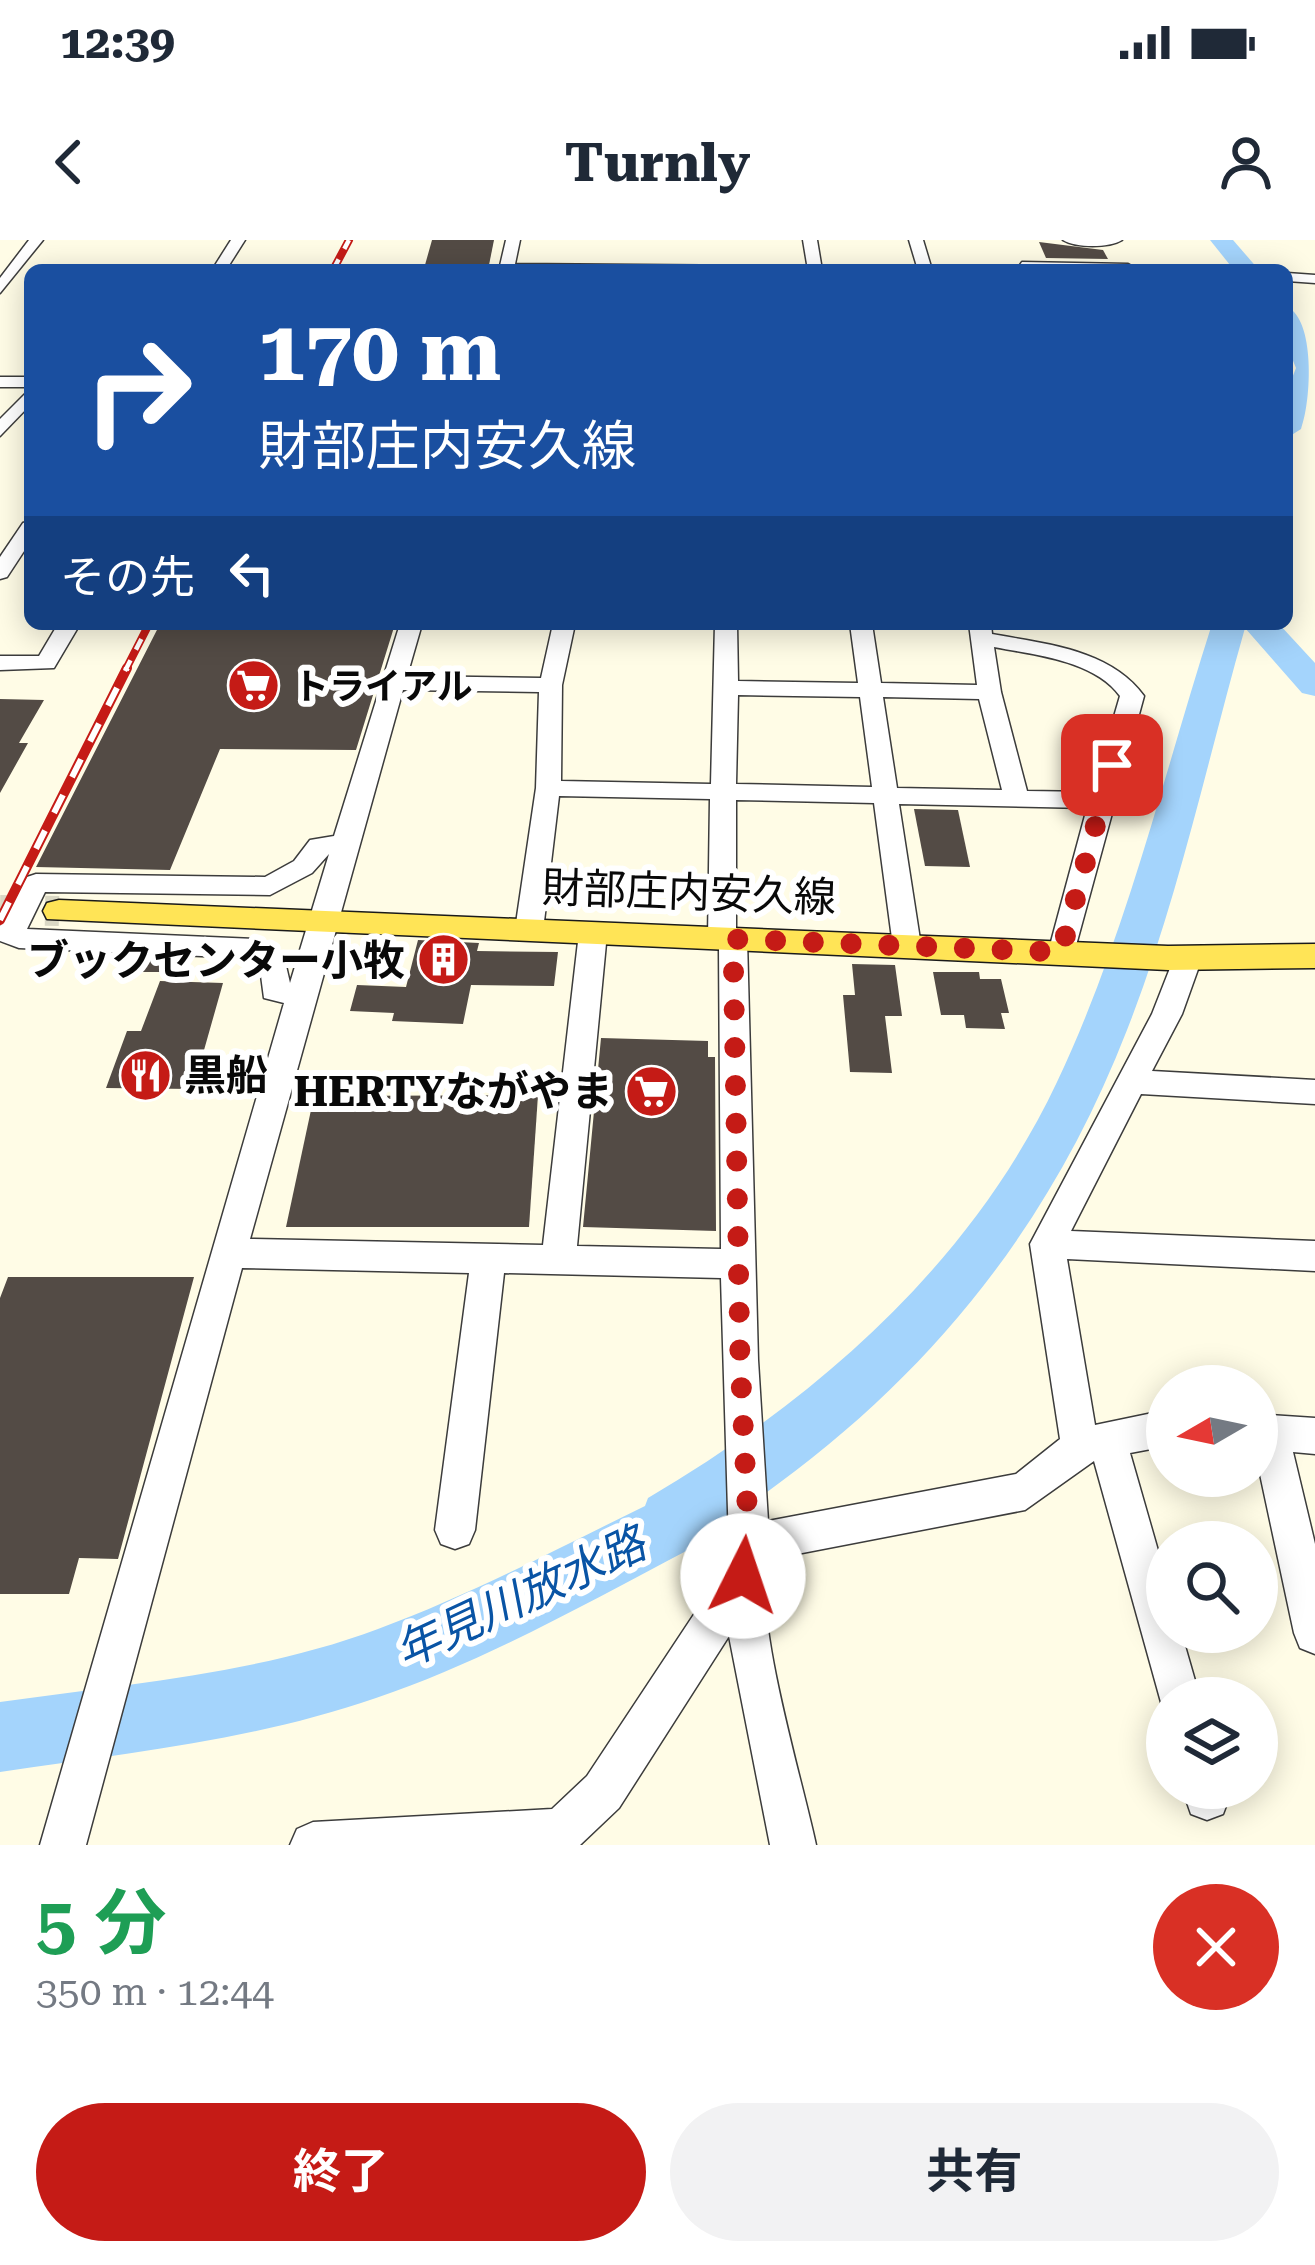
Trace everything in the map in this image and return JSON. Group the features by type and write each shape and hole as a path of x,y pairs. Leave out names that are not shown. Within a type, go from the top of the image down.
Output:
{"main road":[{"name":"財部庄内安久線","path":"58,911 1178,958 1315,956"}],"street":[{"path":"0,288 36,240"},
{"path":"1070,240 1115,240"},
{"path":"588,264 683,264"},
{"path":"0,431 24,401"},
{"path":"0,572 24,536"},
{"path":"0,663 46,663 65,630"},
{"path":"63,1839 322,920 409,630"},
{"path":"529,930 548,788 551,685 563,630"},
{"path":"726,630 722,792 746,1560 751,1645 793,1845"},
{"path":"862,630 907,946"},
{"path":"1016,797 989,692 981,631 1103,668 1127,684 1132,696 1067,953"},
{"path":"394,683 551,685"},
{"path":"727,688 989,692"},
{"path":"548,788 1102,800"},
{"path":"301,995 274,991 274,964 255,949 10,934 36,883 270,886 303,867 319,846 345,844"},
{"path":"558,1261 593,933"},
{"path":"1172,1677 1094,1443 1047,1244 1167,1013 1178,958"},
{"path":"1130,1082 1315,1092"},
{"path":"1047,1244 1315,1256"},
{"path":"230,1253 739,1264"},
{"path":"455,1530 488,1259"},
{"path":"313,1845 562,1831 603,1792 746,1560 1025,1491 1094,1443 1146,1432"},
{"path":"1278,1434 1315,1436"},
{"path":"1278,1491 1315,1633"}],"building":[{"path":"432,240 494,240 489,264 425,264"},
{"path":"1039,242 1103,250 1108,259 1046,258"},
{"name":"トライアル","path":"157,630 393,630 356,750 220,749 170,870 36,867"},
{"path":"0,699 44,700 19,743 28,743 0,793"},
{"path":"914,809 958,810 970,867 925,866"},
{"name":"ブックセンター小牧","path":"418,940 479,943 477,951 558,952 554,986 471,985 463,1024 392,1021 394,1013 350,1011 357,985 406,987"},
{"path":"135,958 186,960 182,972 130,972"},
{"path":"852,964 895,965 902,1016 885,1016 892,1073 850,1072 843,995 855,995"},
{"path":"933,972 979,972 980,979 1001,979 1009,1013 1001,1013 1005,1029 966,1028 964,1015 941,1015"},
{"path":"160,981 223,983 193,1089 106,1088 127,1031 141,1031"},
{"path":"601,1038 708,1041 708,1057 715,1057 716,1231 583,1227"},
{"path":"538,1095 529,1227 286,1227 314,1096"},
{"path":"8,1277 194,1277 118,1559 79,1558 69,1594 0,1594 0,1298"}],"waterway":[{"path":"1221,240 1242,264"},
{"path":"1293,329 1309,368 1293,412"},
{"name":"年見川放水路","path":"0,1737 239,1702 377,1664 523,1601 668,1527 670,1520 797,1437 855,1388 910,1334 1006,1216 1081,1083 1144,914 1227,630"},
{"path":"1265,630 1315,685"}],"tunnel":[{"path":"0,910 59,911"}],"railway":[{"path":"336,264 349,240"},
{"path":"125,671 146,630"},
{"path":"0,920 127,668"}],"place":[{"name":"トライアル","path":"254,686"},
{"name":"ブックセンター小牧","path":"444,960"},
{"name":"黒船","path":"145,1075"},
{"name":"HERTYながやま","path":"652,1091"}],"route":[{"path":"743,1576 749,1544 740,1360 733,939 1061,952 1112,765"}]}
